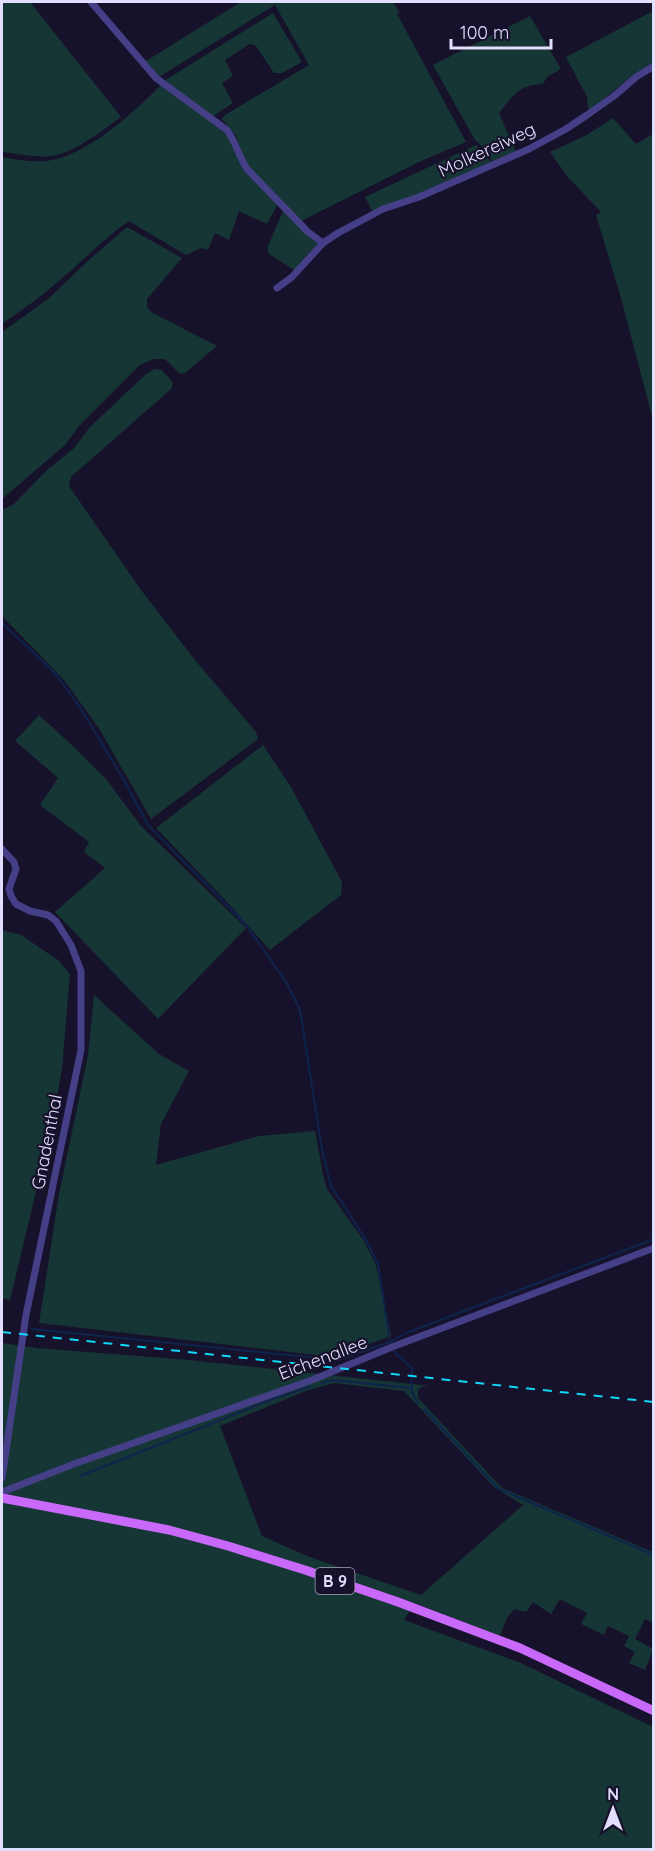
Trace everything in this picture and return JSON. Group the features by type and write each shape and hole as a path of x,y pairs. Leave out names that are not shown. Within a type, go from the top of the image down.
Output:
{"main road":[{"name":"B 9","path":"2,1498 169,1530 305,1570 520,1648 654,1712"}],"street":[{"path":"91,2 156,78 227,130 247,169 308,232 322,243"},
{"name":"Molkereiweg","path":"277,288 292,277 322,243 338,233 383,209 419,197 529,149 566,129 654,66"},
{"name":"Gnadenthal","path":"2,849 14,862 16,869 9,889 10,896 16,904 30,911 48,915 57,921 71,945 81,971 81,1050 26,1315 2,1478"},
{"name":"Eichenallee","path":"2,1491 312,1380 399,1344 654,1248"}],"green space":[{"path":"2,2 30,2 121,117 82,144 57,155 37,156 2,152"},
{"path":"241,2 393,2 399,12 397,14 466,142 419,162 301,221 247,168 236,136 222,119 225,115 309,65 275,5 159,77 146,61"},
{"path":"653,11 653,62 634,74 591,109 588,108 587,97 566,57"},
{"path":"273,13 302,62 282,73 274,73 256,46 250,44 225,60 233,76 222,83 233,103 213,116 164,81"},
{"path":"530,16 561,69 547,77 543,84 528,86 517,92 499,113 516,152 492,161 475,140 433,65"},
{"path":"161,85 215,123 230,138 243,170 278,204 267,224 239,211 229,240 215,233 208,250 201,248 186,255 129,221 47,291 2,324 2,157 41,161 67,156 111,130"},
{"path":"613,118 636,144 653,134 653,420 621,298 596,215 601,212 567,176 550,152 587,135"},
{"path":"476,145 491,162 426,191 372,211 365,197"},
{"path":"283,211 318,243 294,270 269,254 267,248"},
{"path":"127,227 182,258 147,299 147,307 151,312 217,346 185,373 180,374 165,359 154,359 140,365 79,426 65,445 2,499 2,332 48,299"},
{"path":"154,369 162,370 173,383 171,389 71,477 69,486 141,590 195,660 256,732 258,739 151,819 100,730 64,680 2,616 2,510 14,504 46,471 74,448 90,427"},
{"path":"39,715 106,779 141,826 246,928 158,1019 55,912 105,868 84,852 89,842 40,805 58,778 15,741"},
{"path":"263,745 291,787 342,882 341,895 270,950 156,828"},
{"path":"2,930 21,935 58,960 70,974 62,1069 52,1125 10,1300 2,1298"},
{"path":"94,995 159,1054 189,1071 161,1124 156,1165 259,1136 315,1131 327,1189 364,1241 376,1265 391,1336 333,1357 39,1323 59,1194 88,1055"},
{"path":"2,1343 431,1386 418,1389 418,1398 502,1488 653,1552 653,1623 645,1619 635,1639 653,1649 645,1670 629,1663 635,1652 624,1646 629,1636 608,1626 604,1635 581,1624 587,1613 560,1599 551,1614 533,1602 526,1612 514,1609 507,1618 500,1636 415,1603 404,1620 521,1663 653,1727 653,1849 2,1850","holes":["334,1383 404,1391 494,1487 523,1505 421,1595 307,1556 262,1536 220,1426 306,1391"]}],"waterway":[{"path":"2,623 56,674 81,709 148,825 247,926 286,982 300,1010 322,1150 331,1186 366,1240 378,1264 390,1342 396,1354 412,1368 412,1390 418,1403"},
{"path":"32,1329 338,1360 654,1239"},
{"path":"321,1383 334,1380 410,1388"},
{"path":"80,1476 273,1399 310,1387"},
{"path":"424,1409 499,1489 654,1555"}],"railway":[{"path":"2,1332 654,1402"}]}
